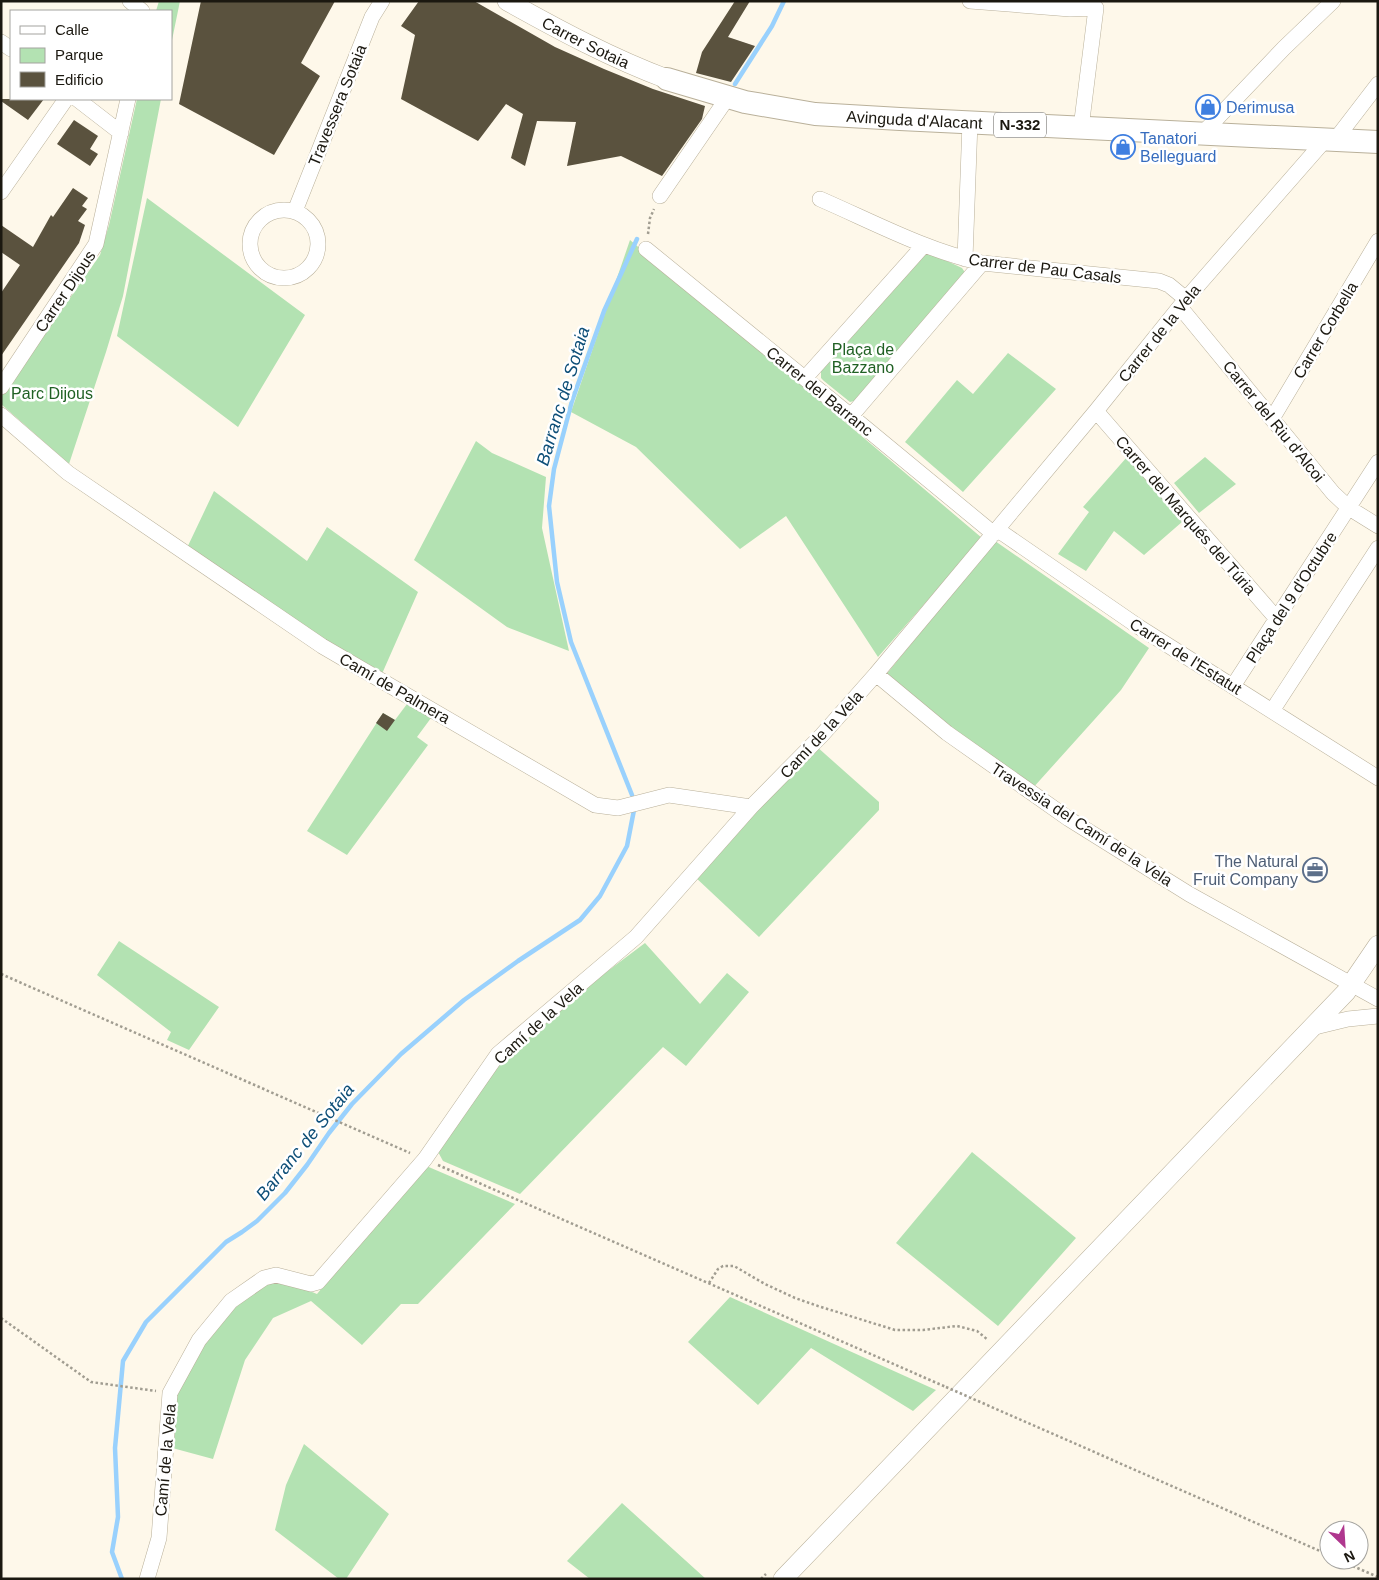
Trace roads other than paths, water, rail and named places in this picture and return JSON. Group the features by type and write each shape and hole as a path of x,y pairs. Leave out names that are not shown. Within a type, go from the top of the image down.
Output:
{"highway":[{"name":"Avinguda d'Alacant","path":"667,79 728,97 815,114 1378,142"}],"main road":[{"name":"Carrer Sotaia","path":"507,1 570,37 667,79"},
{"path":"783,1579 1346,992 1378,945"}],"street":[{"path":"130,1 141,10"},
{"name":"Travessera Sotaia","path":"295,211 372,17 382,1"},
{"path":"970,1 1070,9 1096,4 1081,128"},
{"path":"1202,134 1332,1"},
{"name":"Carrer de la Vela","path":"996,532 1183,303 1378,84"},
{"path":"660,196 728,97"},
{"path":"1,192 65,100"},
{"path":"78,100 121,133"},
{"name":"Carrer Dijous","path":"1,387 96,244 128,100"},
{"path":"965,259 970,122"},
{"name":"Carrer de Pau Casals","path":"820,199 924,245 965,259 982,263 1159,281 1169,285 1183,303"},
{"path":"280,210 295,211 313,227 318,245 316,257 310,267 300,275 288,279 276,278 265,274 253,261 249,250 249,239 253,228 261,218 268,214 280,210"},
{"name":"Carrer Corbella","path":"1272,419 1378,241"},
{"path":"804,378 924,245"},
{"name":"Carrer del Barranc","path":"646,249 996,532"},
{"path":"851,416 982,263"},
{"name":"Carrer del Riu d'Alcoi","path":"1183,303 1272,419 1333,493 1349,508 1378,526"},
{"name":"Carrer del Marqués del Túria","path":"1096,411 1277,619"},
{"name":"Camí de Palmera","path":"1,416 68,473 322,646 595,805 618,808 669,795 751,807"},
{"name":"Plaça del 9 d'Octubre","path":"1233,686 1378,462"},
{"name":"Camí de la Vela","path":"147,1579 159,1538 170,1393 199,1340 231,1301 264,1278 276,1276 311,1284 318,1282 424,1159 498,1054 636,937 751,807 822,735 996,532"},
{"name":"Carrer de l'Estatut","path":"996,532 1123,616 1378,778"},
{"path":"1272,710 1378,548"},
{"name":"Travessia del Camí de la Vela","path":"876,674 947,733 1069,819 1189,894 1378,999"},
{"path":"1311,1028 1348,1019 1378,1016"}],"waterway":[{"name":"Barranc de Sotaia","path":"735,84 772,26 784,1"},
{"name":"Barranc de Sotaia","path":"632,795 571,642 557,582 549,506 554,469 572,401 604,311 637,239"},
{"name":"Barranc de Sotaia","path":"122,1579 112,1552 118,1517 115,1448 123,1361 146,1322 226,1242 257,1221 285,1193 352,1104 401,1054 464,1000 580,920 600,896 627,846 634,810"}],"place":[{"name":"Derimusa","path":"1208,107"},
{"name":"Tanatori Belleguard","path":"1123,147"},
{"name":"The Natural Fruit Company","path":"1315,870"}],"park label":[{"name":"Plaça de Bazzano","path":"863,358"},
{"name":"Parc Dijous","path":"52,393"}]}
